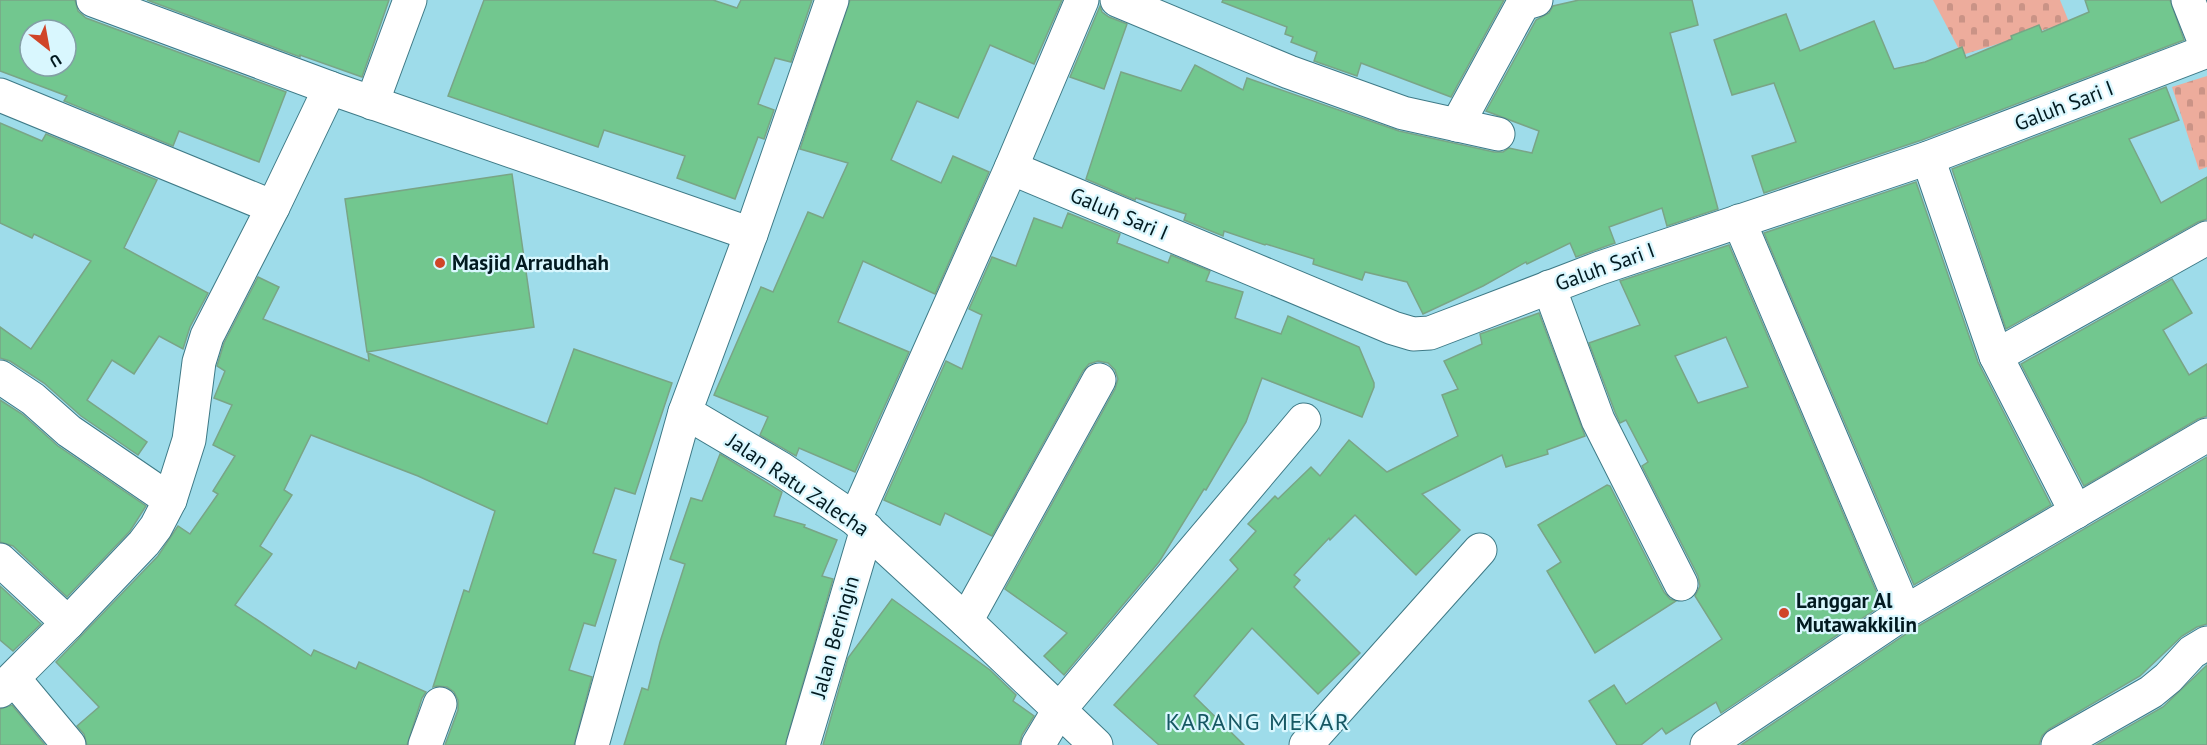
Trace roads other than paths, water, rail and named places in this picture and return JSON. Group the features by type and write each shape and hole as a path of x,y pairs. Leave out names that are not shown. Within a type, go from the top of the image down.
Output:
{"street":[{"path":"93,0 372,103 751,234"},
{"path":"372,103 410,0"},
{"path":"592,745 685,412 751,234 832,0"},
{"name":"Jalan Beringin","path":"803,745 861,531 1082,0"},
{"path":"1117,0 1289,72 1403,113 1498,134"},
{"path":"2188,0 2207,50"},
{"path":"1457,125 1525,1"},
{"name":"Galuh Sari I","path":"1011,168 1393,328 1413,334 1431,333 1549,287 1928,158 2207,50"},
{"path":"69,745 7,685 144,543 156,527 170,500 189,440 197,373 203,348 330,88"},
{"path":"0,95 273,207"},
{"path":"1928,158 1995,356 2076,512"},
{"path":"1739,221 1905,612"},
{"path":"1995,356 2207,238"},
{"path":"1549,287 1598,420 1681,584"},
{"path":"0,377 33,399 69,431 170,500"},
{"path":"966,621 1099,380"},
{"name":"Jalan Ratu Zalecha","path":"685,412 805,485 966,621 1096,745"},
{"path":"1038,745 1059,710 1304,420"},
{"path":"1707,745 1905,612 2207,435"},
{"path":"1306,745 1480,550"},
{"path":"0,560 68,623"},
{"path":"2058,745 2151,692 2168,678 2192,652 2207,643"},
{"path":"425,745 441,704"}],"place":[{"name":"Masjid Arraudhah","path":"440,263"},
{"name":"Langgar Al Mutawakkilin","path":"1784,613"}],"district":[{"name":"KARANG MEKAR","path":"1258,722"}]}
